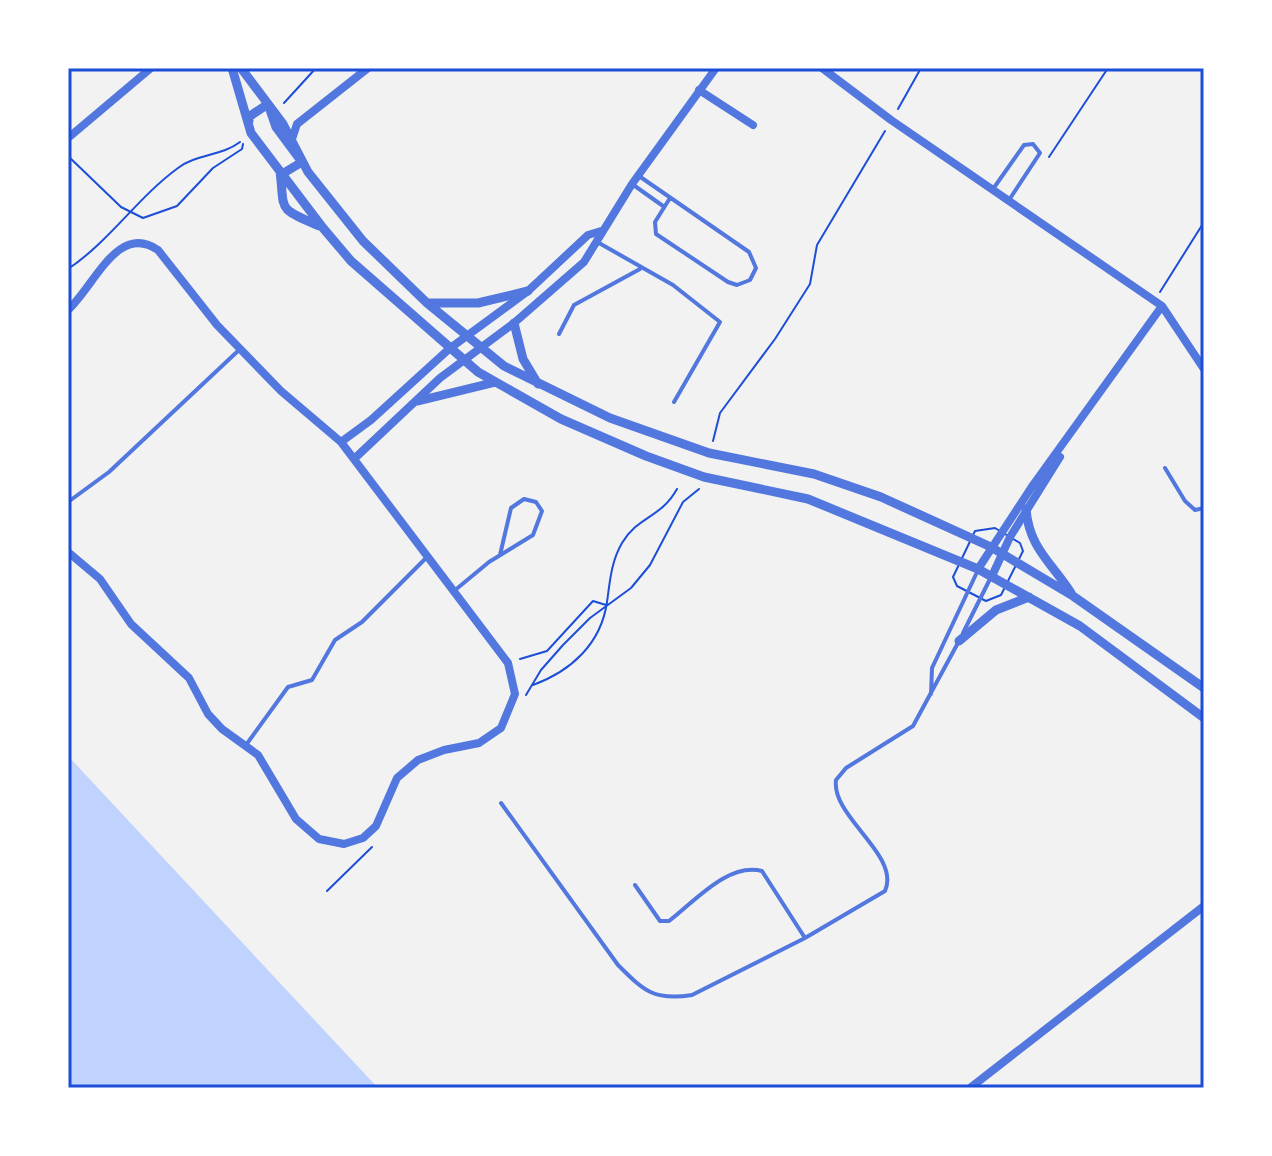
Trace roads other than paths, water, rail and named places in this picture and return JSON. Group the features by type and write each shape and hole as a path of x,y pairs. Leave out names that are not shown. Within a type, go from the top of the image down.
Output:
{"street":[{"path":"68,138 151,68"},
{"path":"232,68 255,140 323,228 351,261 449,349 496,382 561,419 646,456 704,477 808,499 978,569 1080,626 1204,718"},
{"path":"241,68 292,139 302,162"},
{"path":"292,139 297,124 368,68"},
{"path":"354,459 462,359 514,323 584,262 599,243 601,231 632,184 716,68"},
{"path":"822,68 891,120 1158,304 1203,365"},
{"path":"699,90 753,125"},
{"path":"247,118 271,107"},
{"path":"271,107 276,127 363,241 427,303 504,366 610,418 709,453 814,474 881,497 991,547 1073,596 1204,688"},
{"path":"282,174 302,162"},
{"path":"282,174 280,196 287,209 323,228"},
{"path":"341,442 371,420 449,349 528,291 588,235 601,231"},
{"path":"68,310 115,250 133,240 146,241 158,250 240,349 281,391 341,442 508,663 515,694 501,728 479,743 444,750 418,760 397,778 376,826 363,838 344,844 319,839 296,819 270,769 215,722 189,678 131,624 100,579 68,552"},
{"path":"427,303 478,303 528,291"},
{"path":"978,569 1158,304"},
{"path":"514,323 523,359 538,384"},
{"path":"418,401 496,382"},
{"path":"992,576 1026,509 1071,434"},
{"path":"1026,509 1027,529 1036,550 1073,596"},
{"path":"959,641 996,610 1029,597"},
{"path":"1191,677 1204,678"},
{"path":"970,1088 1204,906"}],"lane":[{"path":"993,189 1024,145 1033,144 1040,153 1009,200"},
{"path":"639,176 749,252 756,263 753,277 746,283 732,284 659,237 654,225 670,198"},
{"path":"632,184 664,206"},
{"path":"599,243 673,285 720,322 674,402"},
{"path":"559,334 574,305 640,269"},
{"path":"68,502 109,472 240,349"},
{"path":"1165,468 1185,501 1195,510 1204,508"},
{"path":"454,591 500,555 533,535 542,511 536,502 524,499 511,508 500,555"},
{"path":"245,746 288,687 312,680 335,640 362,622 428,557"},
{"path":"931,694 932,668 978,569"},
{"path":"501,803 618,965 654,996 672,998 692,995 805,938 885,891 887,871 838,797 836,780 846,768 913,726 992,576"},
{"path":"635,885 660,921 669,921 729,875 748,868 762,871 805,938"}],"water":[{"path":"68,756 378,1088 68,1088"}]}
